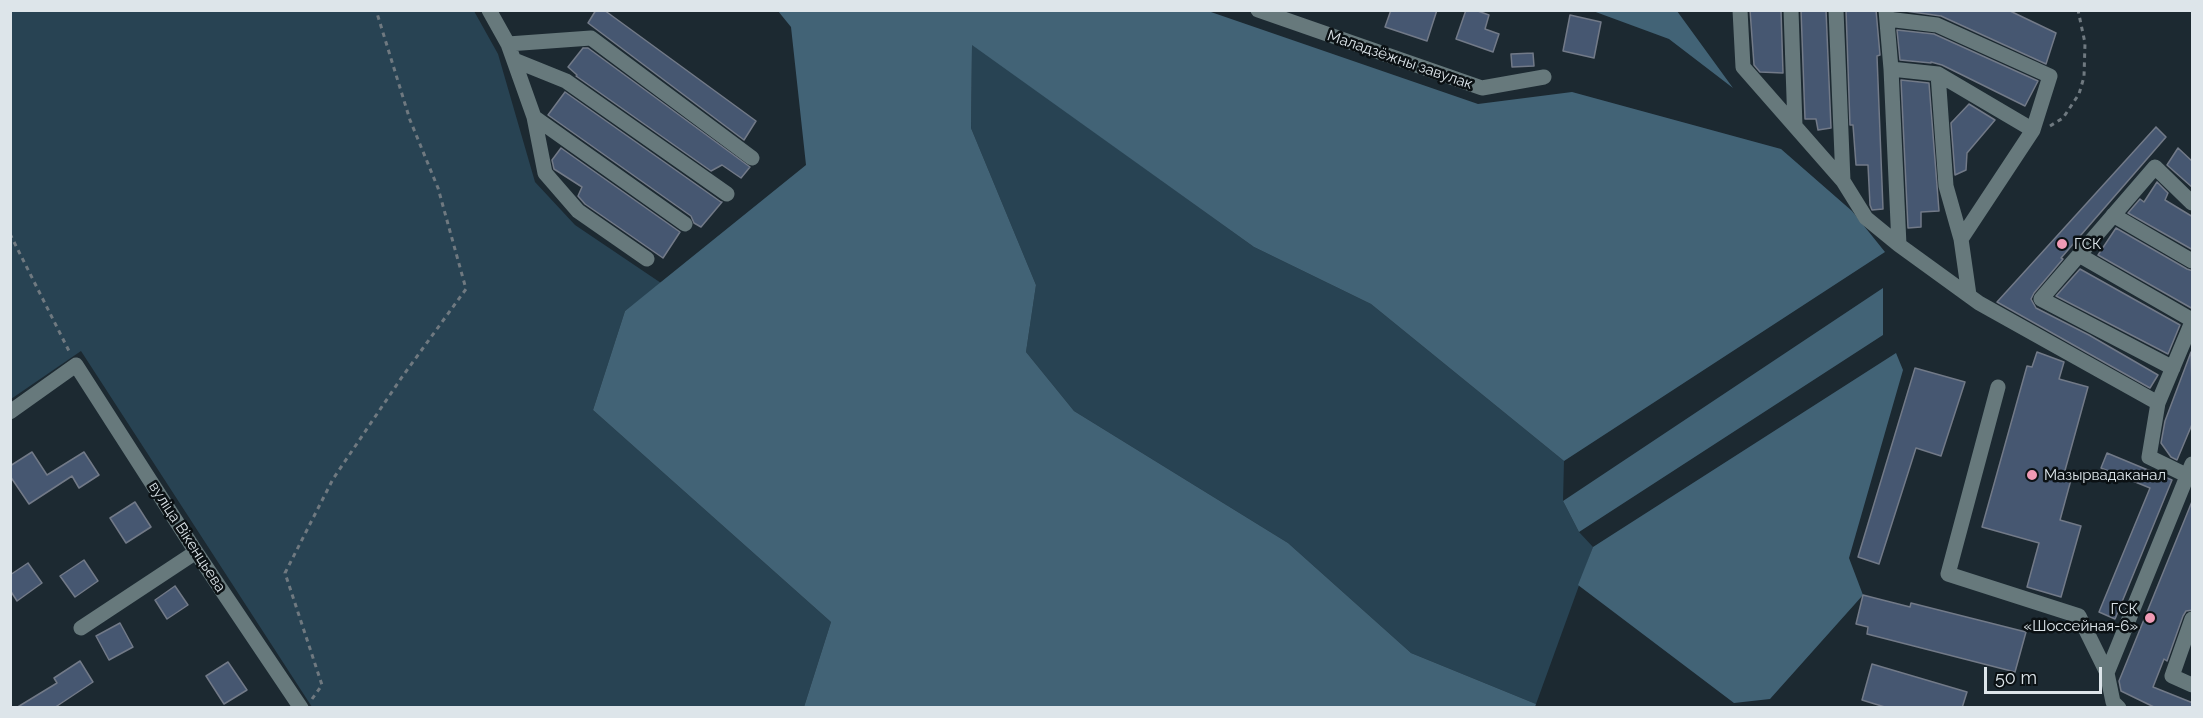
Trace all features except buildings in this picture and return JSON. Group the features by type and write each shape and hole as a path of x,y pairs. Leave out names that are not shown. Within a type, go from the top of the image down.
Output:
{"street":[{"path":"489,10 508,44 534,117 545,173 578,211 647,259"},
{"name":"Маладзёжны завулак","path":"1258,10 1482,88 1544,77"},
{"path":"1740,10 1743,66 1843,182 1866,218 1899,245 1969,295 2158,403"},
{"path":"1791,10 1795,126"},
{"path":"1836,10 1843,182"},
{"path":"1899,245 1887,15 1937,25 2050,76 2031,134 1961,238"},
{"path":"508,44 591,38 752,158"},
{"path":"514,60 566,81 727,194"},
{"path":"1891,69 1938,74 2031,134"},
{"path":"1938,74 1946,186 1961,238 1969,295"},
{"path":"534,117 685,224"},
{"path":"2173,368 2041,299 2155,166 2193,203"},
{"path":"2113,215 2193,261"},
{"path":"2079,255 2193,321 2158,403 2149,457 2190,470 2107,673"},
{"name":"вуліца Вікенцьева","path":"76,365 196,552 306,704"},
{"path":"10,412 76,365"},
{"path":"1998,387 1948,574 2079,616 2107,673 2113,702 2119,708"},
{"path":"81,628 196,552"},
{"path":"2192,624 2172,676 2193,685"}],"path":[{"path":"306,704 322,686 285,573 333,479 402,377 466,289 438,188 410,120 376,10"},
{"path":"2031,134 2063,118 2079,94 2084,77 2085,43 2078,10"},
{"path":"10,234 76,365"}],"shaded area":[{"path":"11,11 474,11 498,54 535,182 575,225 661,283 625,311 593,410 831,622 804,707 312,707 81,351 11,399"},
{"path":"778,11 1208,11 1478,104 1572,92 1781,149 1852,211 1885,252 1564,461 1371,304 1254,247 972,45 971,128 1036,285 1026,352 1074,411 1288,543 1411,653 1536,704 1535,707 804,707 831,622 593,410 625,311 806,165 791,27"},
{"path":"1593,11 1677,11 1733,88 1669,39"},
{"path":"972,44 1254,247 1371,304 1564,461 1563,501 1579,532 1593,547 1536,704 1411,653 1288,543 1074,411 1026,352 1036,285 971,128"},
{"path":"1883,288 1883,335 1579,532 1563,501"},
{"path":"1896,353 1903,370 1849,558 1863,595 1770,699 1734,703 1578,585 1593,547"}],"place":[{"name":"ГСК","path":"2062,244"},
{"name":"Мазырвадаканал","path":"2032,475"},
{"name":"ГСК «Шоссейная-6»","path":"2150,618"}]}
